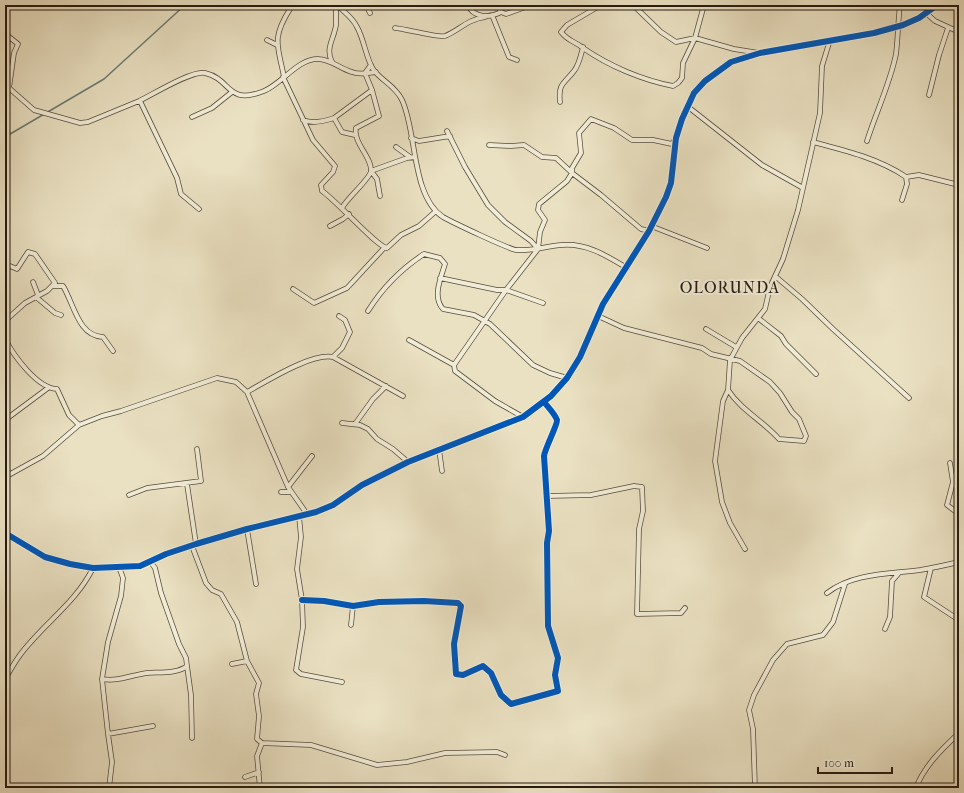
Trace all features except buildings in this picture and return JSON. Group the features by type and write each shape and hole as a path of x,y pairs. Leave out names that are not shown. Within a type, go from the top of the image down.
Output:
{"street":[{"path":"332,62 329,56 328,48 336,26 336,5"},
{"path":"336,5 357,26 371,65 376,72 391,84 402,100 411,138 413,157 424,190 436,211 443,217 467,229 516,250 538,249 564,245 594,249 627,268"},
{"path":"366,5 370,12"},
{"path":"468,5 469,8 476,14 485,16"},
{"path":"498,5 501,12"},
{"path":"395,28 419,31 437,36 445,36 475,18 501,12 506,14 516,12 531,5"},
{"path":"601,5 567,25 562,32 565,37 595,56 634,74 673,86 682,78 683,63 695,38 704,5"},
{"path":"633,5 661,32 672,40 680,42 695,38 711,44 760,53"},
{"path":"867,141 874,118 882,103 895,55 900,5"},
{"path":"5,533 45,557 93,568 140,566 194,545 247,529 307,514 333,505 362,485 408,462 439,449 486,433 523,417 544,402 567,378 580,357 603,304 627,268 650,228 666,197 671,183 676,138 687,106 694,93 721,68 731,62 760,53 874,33 898,27 911,22 937,5"},
{"path":"290,9 280,27 277,37 277,45 283,77 303,120 313,140 335,166 333,172 321,184 322,191 349,214 384,248"},
{"path":"926,13 948,28 959,32"},
{"path":"492,15 510,56 517,60"},
{"path":"930,95 939,55 948,28"},
{"path":"5,36 8,36 18,44 14,53 9,88 34,110 80,123 88,122 140,101 190,76 206,73 218,79 232,92 242,97 265,91 296,68 317,59 332,62 353,72 376,72"},
{"path":"267,40 277,45"},
{"path":"745,549 730,523 722,502 715,461 723,401 728,390 730,360 736,347 758,318 766,304 770,287 791,235 820,113 822,66 830,40"},
{"path":"560,102 559,94 564,80 574,71 583,47"},
{"path":"365,73 371,65"},
{"path":"365,73 372,90 379,116 356,128 355,135 359,141 371,171 377,179 380,196"},
{"path":"303,120 307,122 325,121 334,118 372,90"},
{"path":"192,117 212,108 232,92"},
{"path":"140,101 177,178 182,194 200,209"},
{"path":"687,106 762,165 803,188"},
{"path":"334,118 342,132 355,135"},
{"path":"523,417 489,396 455,371 454,365 506,290 538,249 540,232 545,220 538,210 539,204 567,181 582,153 579,133 591,119 614,128 632,140 653,140 672,144 676,138"},
{"path":"447,131 468,173 488,205 505,222 531,241 538,249"},
{"path":"411,138 419,141 450,136"},
{"path":"813,142 853,154 895,170 906,177 919,174 959,185"},
{"path":"489,145 524,145 542,157 556,158 641,229 650,228 707,248"},
{"path":"396,147 413,157"},
{"path":"371,171 413,157"},
{"path":"342,208 349,197 369,177 371,171"},
{"path":"902,200 907,184 906,177"},
{"path":"292,289 314,303 327,299 347,288 384,248 387,248 401,235 418,226 436,211"},
{"path":"330,226 349,214"},
{"path":"5,269 10,266 17,269 28,252 35,254 53,280 54,286"},
{"path":"368,311 382,290 408,265 424,254 445,261 446,264 440,278 438,288 440,304 443,309 474,315 485,321 533,364 550,373 567,378"},
{"path":"775,276 909,398"},
{"path":"440,278 497,290 506,290 543,303"},
{"path":"33,282 37,296 55,313 61,315"},
{"path":"5,321 24,303 54,286 63,286 81,326 95,337 103,337 113,351"},
{"path":"334,357 344,344 350,332 344,320 339,316"},
{"path":"598,316 624,328 702,348 711,354 730,360 740,361 770,382 780,393 792,412 799,419 806,436 804,441 778,439 768,427 751,414 728,390"},
{"path":"758,318 781,336 786,344 816,374"},
{"path":"706,329 736,347"},
{"path":"5,340 20,363 48,388 57,389 70,415 79,425"},
{"path":"409,340 454,365"},
{"path":"247,392 286,370 325,356 334,357 404,396"},
{"path":"5,477 42,456 79,425 217,378 236,382 247,392 288,487 307,514"},
{"path":"355,424 373,399 386,386"},
{"path":"5,420 48,388"},
{"path":"302,600 324,601 353,606 379,602 424,600 458,603 461,606 454,644 456,674 462,675 483,666 491,673 501,695 511,704 558,691 555,675 558,658 548,626 547,543 549,531 544,456 546,447 558,423 557,418 544,402"},
{"path":"342,423 355,424 368,429 377,439 394,449 408,462"},
{"path":"439,449 442,471"},
{"path":"129,495 147,488 201,481 197,450"},
{"path":"288,487 312,456"},
{"path":"950,464 953,482 947,505 959,514"},
{"path":"187,484 194,545 206,583 212,590 221,594 237,622 247,662 259,683 256,694 259,716 257,739 262,742 311,745 377,765 407,762 445,753 497,752 505,755"},
{"path":"547,496 591,495 634,486 642,487 643,511 639,529 637,614 681,613 685,608"},
{"path":"281,492 291,492"},
{"path":"299,516 301,537 297,569 302,600 302,636 296,670 300,674 342,682"},
{"path":"247,529 256,584"},
{"path":"150,561 155,568 161,593 179,644 186,658 191,695 192,738"},
{"path":"827,593 866,576 931,568 959,562"},
{"path":"109,788 112,762 102,679 110,635 121,596 123,578 119,567"},
{"path":"5,679 20,655 66,606 88,579 93,568"},
{"path":"931,568 924,597 959,620"},
{"path":"885,629 890,617 892,581 899,572"},
{"path":"755,788 753,729 749,710 754,695 773,660 787,644 823,635 833,622 846,584"},
{"path":"352,625 353,606"},
{"path":"232,664 247,662"},
{"path":"102,679 124,679 146,673 175,670 187,666"},
{"path":"108,734 153,726"},
{"path":"916,788 919,781 940,751 959,733"},
{"path":"260,788 257,756 262,742"},
{"path":"245,777 259,772"}],"waterway":[{"path":"5,137 104,79 185,5"}],"cycle path":[{"path":"5,533 45,557 70,564 93,568 140,566 166,554 196,544 247,529 316,512 333,505 362,485 408,462 523,417 551,396 567,378 580,357 603,304 649,231 666,197 671,183 676,138 682,119 694,93 705,81 731,62 760,53 874,33 903,25 919,18 937,5"},
{"path":"302,600 324,601 353,606 379,602 424,601 458,603 461,606 454,644 456,674 463,675 483,666 491,673 501,695 511,704 558,691 555,675 558,658 548,626 547,543 549,531 544,456 557,420 544,402"}],"district":[{"name":"OLORUNDA","path":"730,287"}]}
